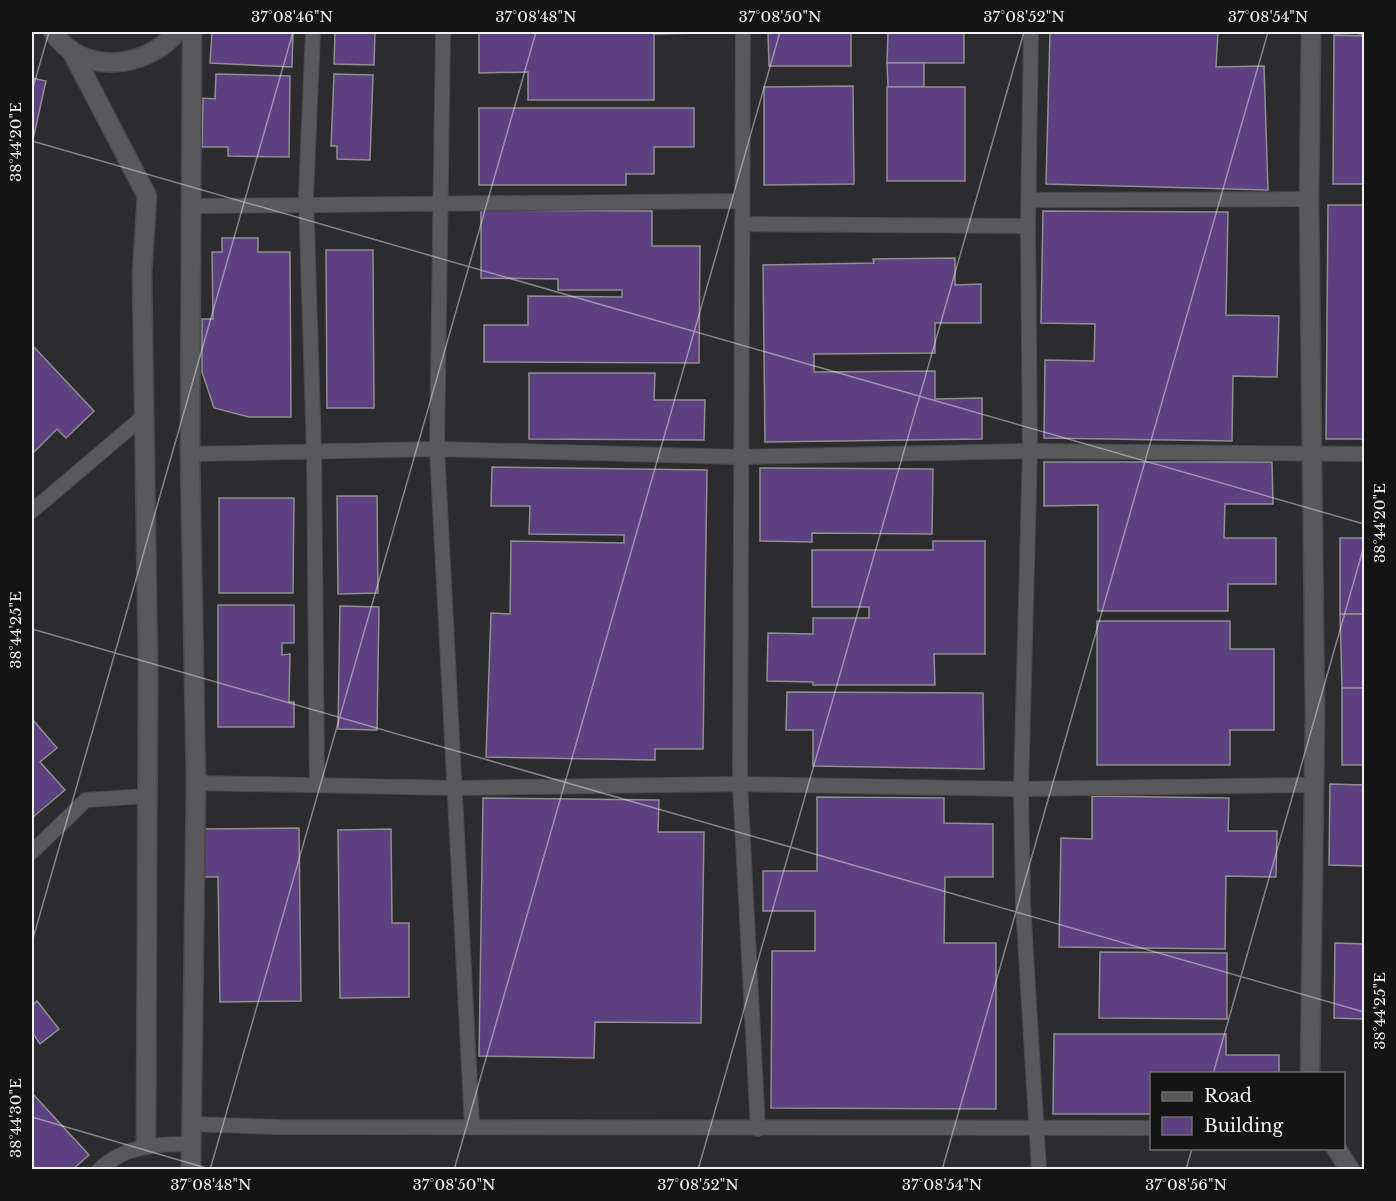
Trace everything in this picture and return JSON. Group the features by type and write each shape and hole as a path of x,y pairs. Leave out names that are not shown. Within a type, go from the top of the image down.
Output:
{"street":[{"path":"53,32 71,50 147,196 142,273 147,796 146,1145"},
{"path":"71,50 94,61 120,63 145,58 167,44 177,32"},
{"path":"191,1170 196,783 190,454 192,32"},
{"path":"1310,1072 1313,785 1309,199 1311,32"},
{"path":"1337,1150 1350,1170"}],"lane":[{"path":"313,32 306,207 314,451 317,783"},
{"path":"443,32 437,448 472,1125"},
{"path":"743,32 740,784 758,1129"},
{"path":"1030,32 1028,226 1030,451 1022,789 1023,904 1039,1170"},
{"path":"1029,200 1309,199"},
{"path":"192,206 306,207 442,203 742,201"},
{"path":"742,224 1028,226"},
{"path":"32,511 144,416"},
{"path":"190,454 437,448 741,456 1030,451 1365,454"},
{"path":"196,783 317,783 455,788 740,784 1022,789 1313,785"},
{"path":"32,852 86,800 147,796"},
{"path":"191,1124 278,1127 472,1125 758,1129 1150,1128"},
{"path":"99,1170 106,1162 146,1145 191,1144"}],"building":[{"path":"212,32 293,32 292,67 210,63"},
{"path":"335,32 375,32 374,65 334,64"},
{"path":"768,32 851,32 851,66 769,66"},
{"path":"888,32 964,32 964,63 887,63"},
{"path":"1050,32 1218,32 1216,67 1264,66 1268,190 1046,184"},
{"path":"479,33 702,33 654,34 654,100 528,100 528,72 479,73"},
{"path":"1334,35 1364,36 1364,184 1333,184"},
{"path":"887,63 924,63 924,87 888,87"},
{"path":"216,74 290,76 289,157 228,156 228,147 202,147 203,98 215,99"},
{"path":"334,74 373,75 370,160 337,159 337,146 331,146"},
{"path":"32,78 46,81 32,144"},
{"path":"853,86 854,184 764,185 764,87"},
{"path":"887,87 965,87 965,181 887,181"},
{"path":"479,108 694,108 694,147 654,147 654,174 626,174 626,185 479,185"},
{"path":"1328,205 1364,205 1364,439 1326,439"},
{"path":"481,210 652,211 652,246 700,246 699,363 484,362 484,325 528,325 528,296 622,297 622,290 558,290 558,279 481,278"},
{"path":"1043,211 1228,212 1226,315 1279,316 1277,377 1233,376 1232,441 1044,438 1045,360 1094,361 1095,324 1041,323"},
{"path":"222,238 258,238 258,252 290,252 291,417 249,417 214,408 202,372 202,319 213,319 212,252 222,252"},
{"path":"326,250 373,250 374,408 327,408"},
{"path":"955,258 955,285 981,284 981,323 935,323 935,353 814,354 814,372 935,371 935,399 982,398 982,439 765,442 763,265 874,263 873,259"},
{"path":"32,345 94,411 66,438 57,429 32,454"},
{"path":"529,373 655,373 654,400 705,400 704,440 529,439"},
{"path":"1044,462 1272,462 1273,504 1225,504 1224,538 1276,538 1276,584 1228,584 1228,611 1098,611 1098,505 1044,506"},
{"path":"492,467 707,470 703,749 655,749 655,760 486,757 491,613 510,614 511,541 624,543 624,535 529,534 530,506 491,506"},
{"path":"760,468 933,469 932,534 812,533 812,542 760,541"},
{"path":"337,496 377,496 378,593 338,594"},
{"path":"219,498 294,498 293,593 219,593"},
{"path":"1340,538 1364,538 1364,614 1340,614"},
{"path":"933,541 985,541 985,654 934,654 935,685 813,685 813,682 767,681 768,633 813,634 813,618 869,618 869,607 812,607 812,550 933,550"},
{"path":"218,605 294,605 294,643 282,643 282,655 290,654 289,702 294,702 294,727 218,727"},
{"path":"340,606 379,607 377,730 338,729"},
{"path":"1340,614 1364,614 1364,688 1342,688"},
{"path":"1097,621 1230,621 1230,649 1274,649 1274,730 1230,730 1230,765 1097,765"},
{"path":"1342,688 1364,688 1364,765 1342,765"},
{"path":"787,692 983,693 984,769 813,766 813,730 786,730"},
{"path":"32,719 57,748 40,762 65,790 33,817"},
{"path":"1330,784 1364,785 1364,866 1329,865"},
{"path":"1092,796 1229,798 1228,831 1277,831 1276,877 1226,876 1225,949 1059,947 1061,838 1092,839"},
{"path":"817,797 944,798 944,823 993,824 993,877 945,877 944,943 996,943 996,1109 771,1108 772,951 815,951 815,911 763,911 763,871 817,871"},
{"path":"483,798 659,800 658,832 704,832 701,1023 595,1022 594,1058 479,1056"},
{"path":"299,828 301,1001 220,1002 218,877 203,877 202,829"},
{"path":"391,829 392,923 409,923 409,997 340,998 338,830"},
{"path":"1335,943 1364,944 1364,1019 1334,1018"},
{"path":"1100,952 1227,953 1227,1019 1099,1018"},
{"path":"37,1001 59,1029 40,1044 32,1032 32,1006"},
{"path":"1054,1034 1226,1034 1226,1055 1279,1055 1279,1072 1150,1072 1150,1114 1053,1114"},
{"path":"32,1093 89,1155 72,1170 32,1170"}]}
